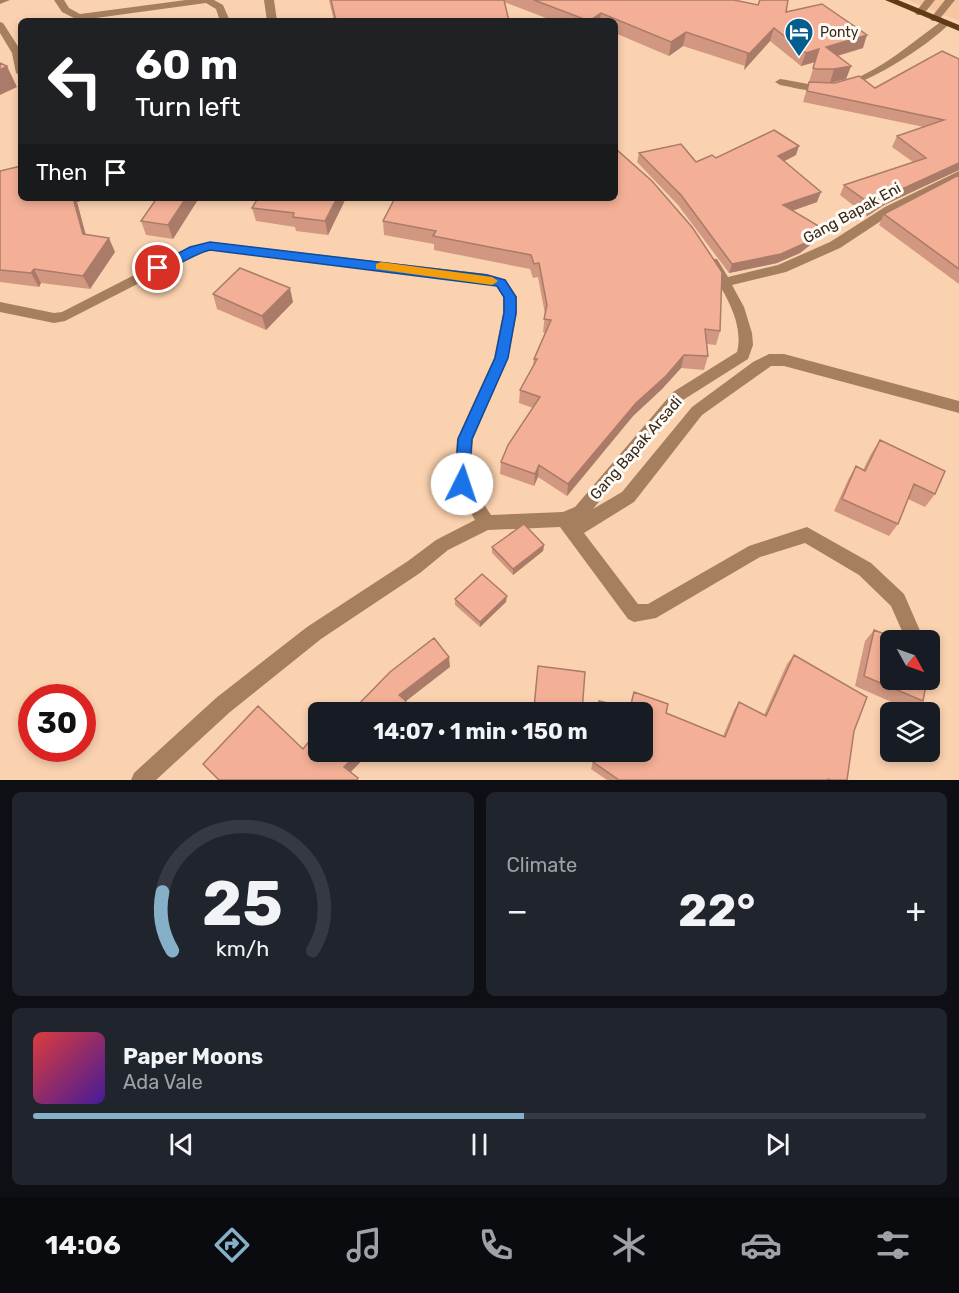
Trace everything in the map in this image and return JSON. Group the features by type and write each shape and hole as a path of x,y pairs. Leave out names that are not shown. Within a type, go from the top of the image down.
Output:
{"main road":[{"path":"890,0 959,28"}],"street":[{"path":"0,1 5,0"},
{"path":"59,0 65,10 77,18"},
{"path":"83,18 132,4 207,0 220,7 224,18"},
{"path":"269,0 272,18"},
{"path":"920,13 930,0"},
{"path":"780,82 827,88 850,82 874,71 940,21 950,0"},
{"path":"0,25 18,58"},
{"name":"Gang Bapak Eni","path":"724,282 781,269 835,245 889,210 959,175"},
{"path":"0,307 54,318 65,316 194,249 210,246 487,279 501,283 510,297 508,324 501,358 465,439 462,484 486,522"},
{"name":"Gang Bapak Arsadi","path":"569,524 678,396 743,355 746,338 734,300 705,253"},
{"path":"141,780 223,705 314,633 414,567 442,545 486,522 569,524 628,497 697,411 769,360 784,360 959,407"},
{"path":"569,524 634,613 650,612 755,551 807,535 865,569 898,600 911,630"}],"shaded area":[{"path":"908,0 959,0 959,21 946,16"}],"building":[{"path":"331,0 504,0 508,18 335,18"},
{"path":"534,0 734,0 758,5 760,0 788,0 786,12 822,4 867,35 826,47 851,66 816,69 813,68 819,49 806,53 774,28 747,56 748,53 686,32 671,42 618,20 618,18 601,13 594,18 581,18"},
{"path":"942,51 959,59 959,163 872,205 844,185 926,158 897,136 944,120 807,91 809,82 835,83 859,76 875,88"},
{"path":"0,63 7,66 0,70"},
{"path":"774,130 799,146 778,156 821,192 783,205 822,228 803,244 781,254 732,264 681,195 639,153 681,144 696,162 712,155 716,158"},
{"path":"618,151 652,181 692,227 722,272 720,331 705,329 708,356 684,355 666,376 636,403 568,484 539,465 535,474 501,462 508,445 540,397 520,390 537,359 534,359 551,320 544,319 547,305 539,263 534,264 531,255 433,236 436,231 383,221 393,201 618,201"},
{"path":"18,167 18,201 74,201 83,234 109,238 83,276 34,269 31,273 0,270 0,171"},
{"path":"959,175 959,269 884,214"},
{"path":"155,201 184,201 168,225 141,221"},
{"path":"256,201 335,201 325,221 293,217 294,213 252,208"},
{"path":"240,268 290,288 262,316 213,294"},
{"path":"880,440 945,471 935,494 914,484 898,524 842,499 856,466 865,471"},
{"path":"524,524 544,545 513,569 492,547"},
{"path":"482,574 507,596 480,622 455,599"},
{"path":"874,630 880,632 880,683 864,676"},
{"path":"434,638 449,657 399,695 405,702 361,702 390,672"},
{"path":"794,655 867,697 854,731 847,780 619,780 593,762 653,762 653,702 632,702 634,692 668,704 666,713 725,737 739,702 766,716"},
{"path":"538,666 585,672 583,702 535,702"},
{"path":"897,690 925,690 923,701"},
{"path":"258,706 303,749 308,743 308,762 349,762 344,767 358,778 357,780 219,780 203,764"}],"slow traffic":[{"path":"381,266 492,281"}],"place":[{"name":"Ponty","path":"799,58"}],"route":[{"path":"158,268 194,249 210,246 487,279 501,283 510,297 510,313 501,358 465,439 462,484"}]}
